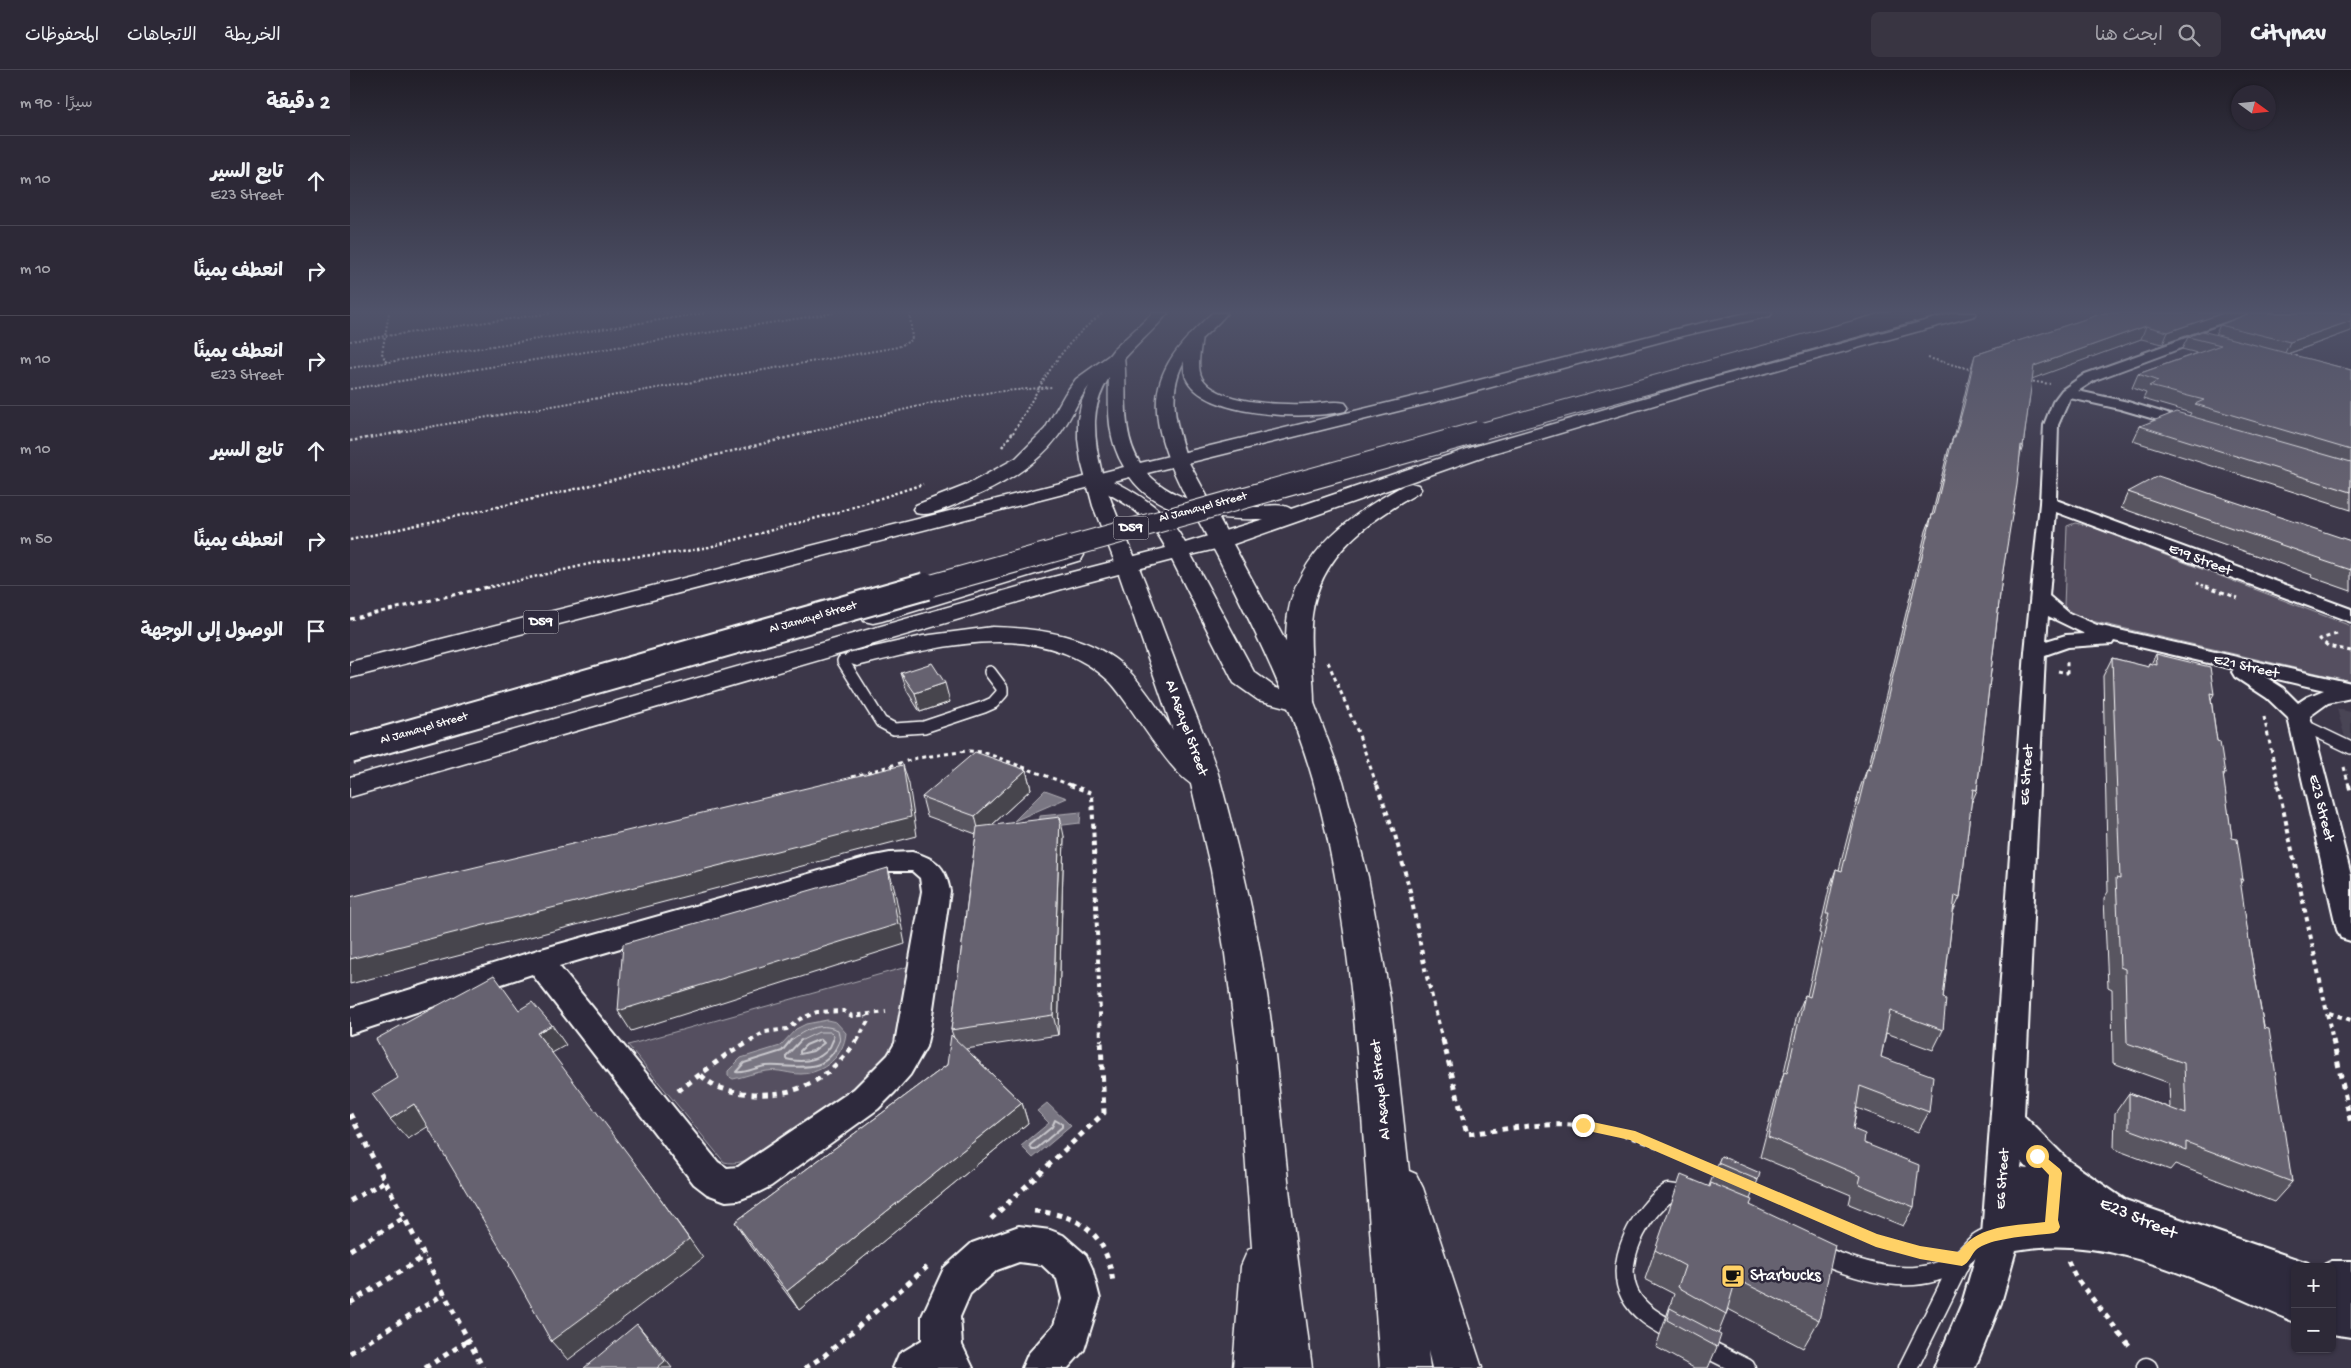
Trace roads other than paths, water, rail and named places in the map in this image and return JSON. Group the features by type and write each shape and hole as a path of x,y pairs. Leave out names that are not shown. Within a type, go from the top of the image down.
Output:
{"main road":[{"path":"733,573 773,554 935,505 1013,469 1047,440 1080,385 1091,374"},
{"name":"Al Asayel Street","path":"1104,374 1090,400 1085,421 1086,446 1096,480 1120,534 1127,565 1205,780 1227,870 1243,954 1257,1056 1267,1179 1287,1368"},
{"path":"1116,374 1118,427 1127,458 1179,552 1242,677 1267,694 1301,703 1300,616 1306,588 1319,562 1337,539 1361,519 1388,501 1480,451"},
{"name":"Al Asayel Street","path":"1170,374 1163,398 1167,430 1180,471 1204,508 1275,646 1301,703 1328,781 1352,878 1372,998 1387,1149 1405,1368"},
{"path":"1193,374 1195,380 1205,390 1222,398 1268,408 1320,409 1437,396"},
{"path":"710,682 776,647 1059,560 1120,534 1180,471 1437,396 1522,374"},
{"name":"Al Jamayel Street","path":"350,731 1154,507 1650,374"},
{"name":"Al Jamayel Street","path":"350,750 1148,523 1692,374"},
{"name":"D59","path":"350,787 1061,582 1220,542 1480,451 1747,374"},
{"name":"D59","path":"350,670 1134,470 1180,471"},
{"path":"1096,480 1151,501 1204,508 1260,512 1317,508"},
{"path":"710,682 764,678 966,636 1016,636 1064,644 1091,655 1106,664 1118,675 1176,752 1205,780"},
{"name":"Al Asayel Street","path":"1387,1149 1425,1260 1457,1368"},
{"name":"Al Asayel Street","path":"1258,1368 1267,1179"}],"street":[{"path":"2069,391 2100,374"},
{"path":"2069,391 2204,429"},
{"name":"E6 Street","path":"1963,1362 1996,1258 2000,1235 2001,1187 2008,1121 2014,979 2034,659 2048,503 2051,425 2060,402 2069,391"},
{"name":"E19 Street","path":"2048,503 2351,616"},
{"name":"E21 Street","path":"2039,596 2054,613 2070,622 2141,642 2351,691"},
{"name":"E21 Street","path":"2034,659 2066,641 2087,639 2141,642"},
{"path":"2220,661 2268,687 2300,720 2312,702 2336,693 2351,691"},
{"name":"E23 Street","path":"2300,720 2351,930"},
{"path":"350,1021 378,1010 408,1003 538,961 869,866 905,860 919,863 931,869 936,880 919,1006 910,1047 899,1065 884,1082 858,1104 759,1174 743,1183 727,1186 715,1181 706,1173 538,961"},
{"path":"350,1038 408,1003"},
{"name":"E23 Street","path":"2008,1121 2037,1156 2055,1173 2115,1214 2291,1275"},
{"path":"2001,1187 2026,1185 2074,1197 2115,1214"},
{"path":"2001,1187 2033,1212 2066,1227"},
{"name":"E23 Street","path":"2000,1235 2017,1231 2066,1227 2136,1239 2291,1300"},
{"path":"936,1362 941,1316 957,1281 985,1256 1019,1244 1050,1248 1073,1268 1081,1300 1070,1336 1042,1368"},
{"path":"2336,1280 2351,1280"},
{"path":"2336,1316 2351,1318"}],"lane":[{"path":"843,661 881,722 886,726 899,729 924,727 993,703 1002,692 1002,688 990,672"},
{"path":"2300,720 2351,748"},
{"path":"1708,1203 1684,1194 1668,1193 1647,1210 1626,1253 1624,1271 1628,1292 1640,1310 1658,1324 1746,1368"},
{"path":"1908,1368 1962,1259 1972,1245 1980,1240 2000,1235"},
{"path":"1803,1247 1829,1259 1862,1269 1894,1274 1925,1276 1941,1272 1962,1259"}],"water":[{"path":"1045,790 1067,798 1014,821"},
{"path":"1081,812 1080,823 1039,828 1040,816"},
{"path":"827,1020 836,1022 846,1033 837,1056 825,1067 801,1074 771,1071 758,1072 733,1079 728,1076 728,1071 741,1058 780,1046 796,1029 806,1024"},
{"path":"1047,1103 1071,1126 1033,1158 1021,1146 1049,1123 1037,1111"}],"place":[{"name":"Starbucks","path":"1733,1276"}]}
